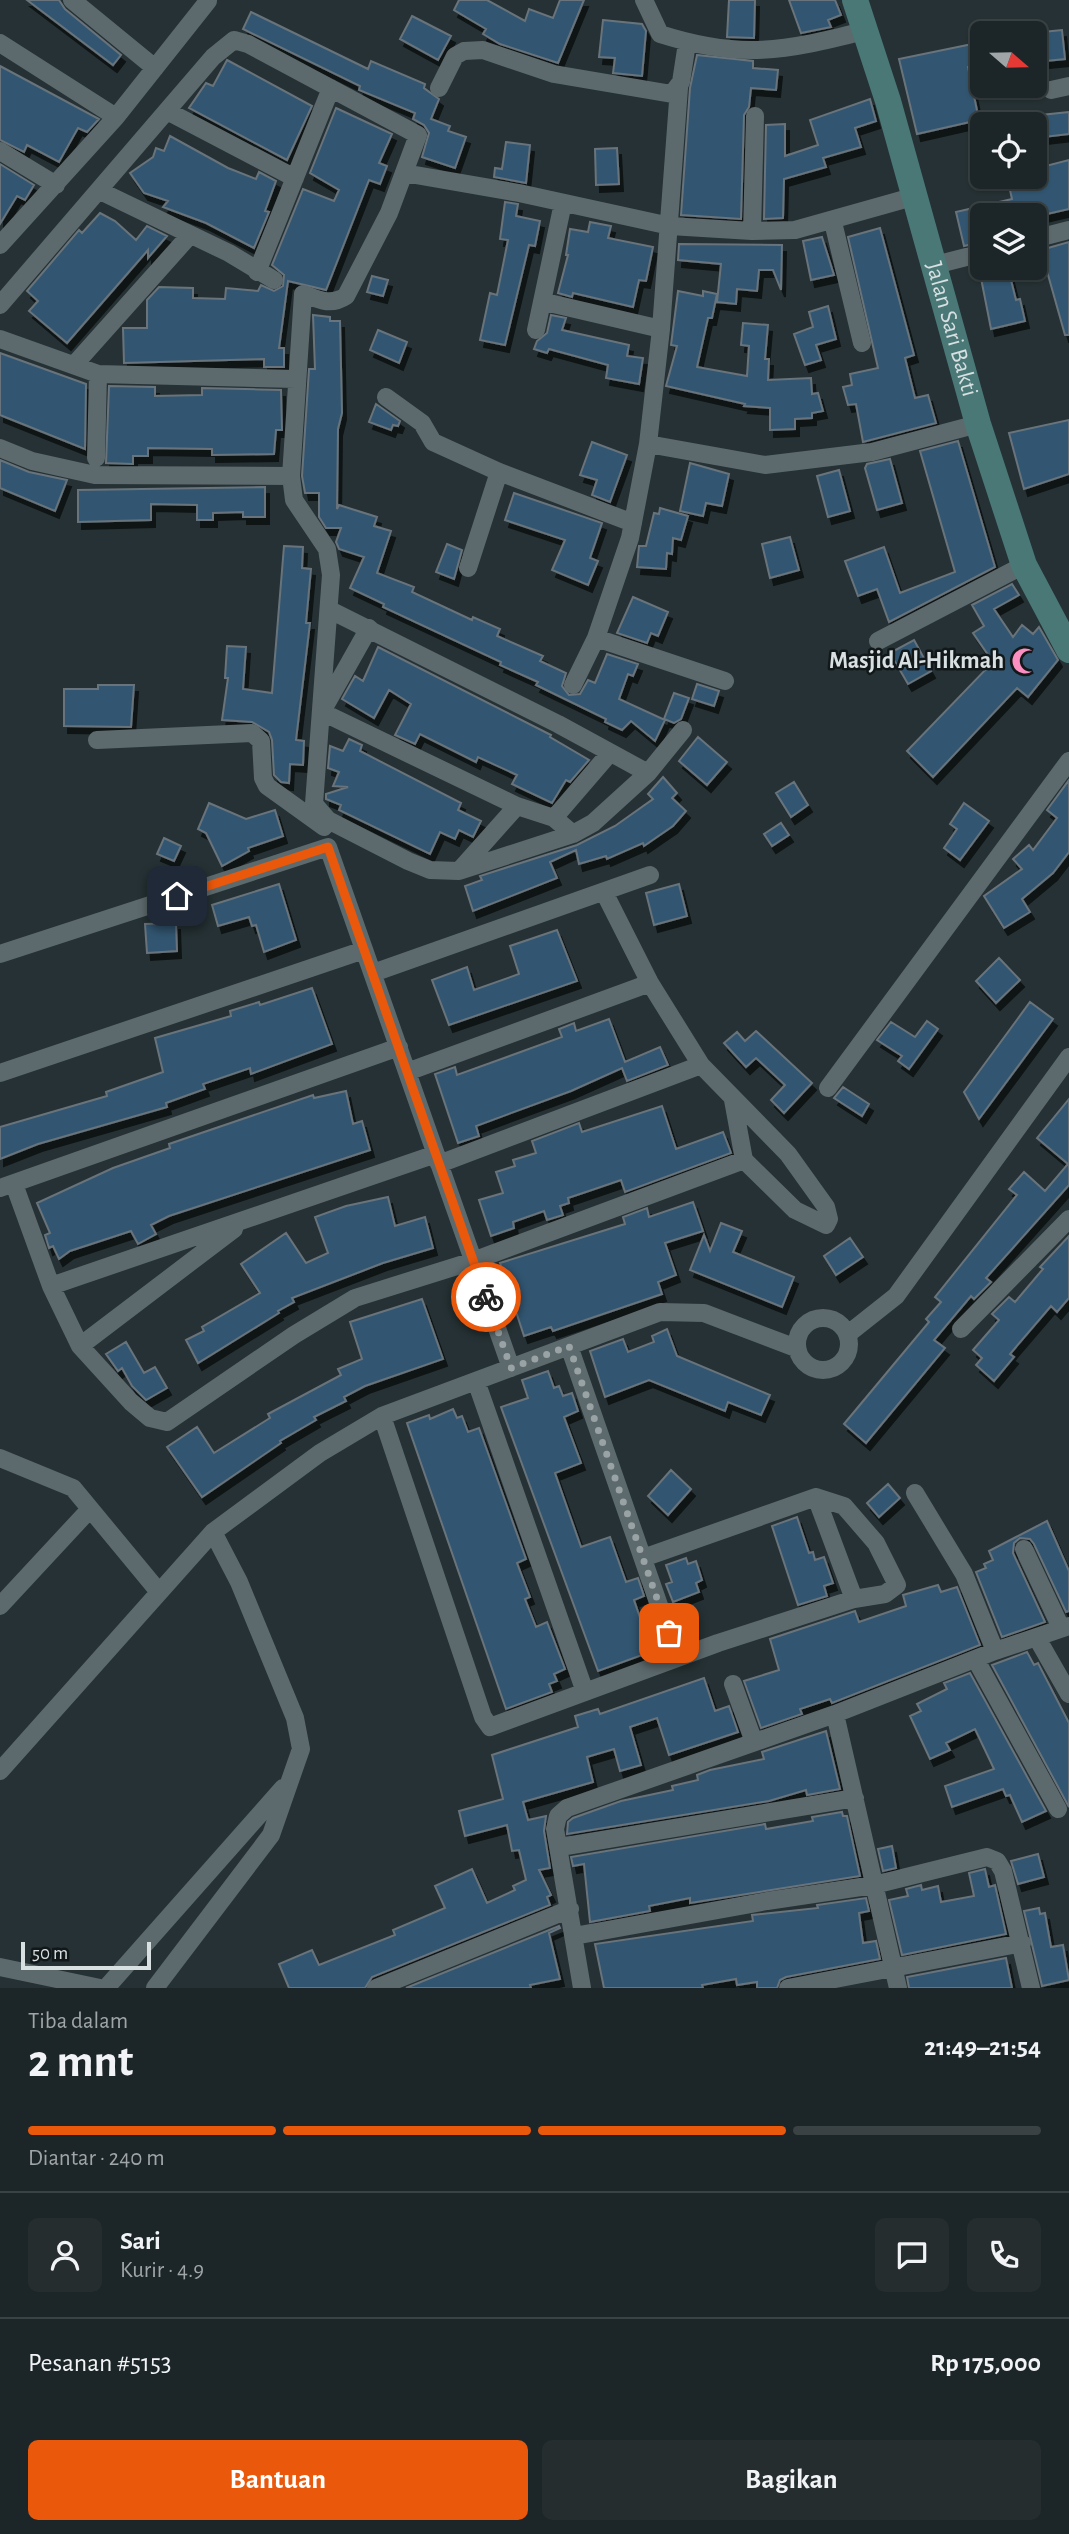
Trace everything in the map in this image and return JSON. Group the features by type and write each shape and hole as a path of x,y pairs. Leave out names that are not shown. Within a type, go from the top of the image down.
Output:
{"main road":[{"name":"Jalan Sari Bakti","path":"855,0 916,196 978,424 1024,565 1069,650"}],"street":[{"path":"72,0 155,68"},
{"path":"644,0 660,34 687,43 724,50 779,51 864,30"},
{"path":"0,245 116,117 208,1"},
{"path":"0,305 169,112 213,57 234,40 248,44 418,135 388,213 346,296 337,302 326,302 303,295 291,476 294,500 321,536 327,549 330,610 314,804 320,814 348,832 430,870 458,871 573,834 593,823 648,773 683,730"},
{"path":"0,43 116,117"},
{"path":"573,685 596,638 633,523 648,444 670,226 679,88 687,43"},
{"path":"439,88 456,56 464,51 483,50 554,74 670,94 679,88"},
{"path":"1051,90 1069,86"},
{"path":"257,272 331,88"},
{"path":"169,112 295,178"},
{"path":"752,231 755,116"},
{"path":"0,151 56,185"},
{"path":"404,173 670,226 752,231 795,230 833,222 916,196"},
{"path":"100,191 229,253 274,280"},
{"path":"536,330 545,302 564,203"},
{"path":"833,222 862,343"},
{"path":"1047,236 1069,230"},
{"path":"74,365 190,235"},
{"path":"935,265 970,256"},
{"path":"545,302 661,329"},
{"path":"0,339 98,374 296,379"},
{"path":"96,458 98,374"},
{"path":"386,397 422,423 433,442 499,472 633,523"},
{"path":"648,444 765,465 872,452 978,424"},
{"path":"0,448 32,461 95,475 291,476"},
{"path":"468,568 499,472"},
{"path":"878,641 1024,565"},
{"path":"330,610 558,724 648,773"},
{"path":"322,712 369,628"},
{"path":"596,638 725,681"},
{"path":"322,712 517,806 554,818 573,834"},
{"path":"97,740 253,733 259,736 261,741 262,778 267,786 318,824 348,832"},
{"path":"554,818 609,754"},
{"path":"828,1088 1069,761"},
{"path":"458,871 517,806"},
{"path":"0,954 328,847 511,1368"},
{"path":"373,973 650,876"},
{"path":"604,892 650,983 701,1065 788,1154 826,1208 828,1223 822,1225 795,1210 744,1160 733,1100"},
{"path":"0,1073 365,950"},
{"path":"407,1072 650,983"},
{"path":"399,1047 7,1186 80,1346 131,1402 150,1418 167,1422 294,1335 355,1298 473,1261 744,1160"},
{"path":"848,1334 897,1296 1069,1057"},
{"path":"51,1286 245,1220 438,1159 701,1065"},
{"path":"961,1329 1069,1219"},
{"path":"80,1346 245,1220"},
{"path":"0,1772 213,1532 320,1453 382,1416 660,1312 704,1313 796,1348 808,1366 830,1370 846,1356 848,1334 842,1325 821,1317 802,1327 796,1348"},
{"path":"569,1346 677,1657"},
{"path":"477,1381 585,1692"},
{"path":"382,1416 483,1717 490,1727 512,1722 677,1657 854,1599 885,1594 897,1585 876,1543 844,1506 816,1497 643,1558"},
{"path":"0,1458 73,1488 159,1592"},
{"path":"915,1493 964,1574 995,1651"},
{"path":"816,1497 854,1599"},
{"path":"0,1606 90,1509"},
{"path":"155,1988 271,1835 301,1749 295,1718 239,1582 213,1532"},
{"path":"582,1988 555,1829 558,1816 567,1808 835,1714 995,1651 1065,1627 1024,1549"},
{"path":"1037,1638 1069,1694"},
{"path":"976,1660 1058,1809"},
{"path":"733,1684 754,1742"},
{"path":"835,1714 898,1988"},
{"path":"106,1988 288,1783"},
{"path":"560,1847 855,1798"},
{"path":"574,1936 874,1885 987,1857 997,1861 1003,1871 1031,1988"},
{"path":"376,1988 569,1909"},
{"path":"788,1988 1022,1943"},
{"path":"0,1967 100,1988"}],"building":[{"path":"27,0 59,0 65,9 121,55 113,65"},
{"path":"459,0 487,0 525,21 529,9 553,18 560,0 584,0 558,63 500,44 483,34 486,29 454,10"},
{"path":"729,0 755,0 754,38 727,37"},
{"path":"789,0 835,0 841,15 828,20 831,27 801,33"},
{"path":"251,12 368,69 371,61 425,84 424,88 439,99 431,119 450,126 448,131 466,137 455,168 422,157 429,133 424,125 413,119 415,113 359,90 360,86 243,29"},
{"path":"412,16 451,36 438,60 400,39"},
{"path":"603,20 642,24 646,31 642,76 613,73 615,58 599,57"},
{"path":"1062,30 1065,59 1047,61 1047,32"},
{"path":"970,44 970,98 974,98 977,112 970,112 970,122 917,134 899,59"},
{"path":"697,55 753,61 753,68 778,70 776,90 751,88 749,107 744,115 741,219 681,215 690,88"},
{"path":"227,60 312,106 287,160 189,108 206,83 213,86"},
{"path":"0,66 99,119 87,132 78,128 59,162 27,145 24,152 0,140"},
{"path":"870,99 876,121 855,128 861,147 823,158 826,167 784,179 783,218 764,219 766,125 785,124 785,156 818,145 810,120"},
{"path":"336,108 392,134 379,163 387,166 380,184 369,180 326,290 288,281 279,348 284,348 284,367 264,367 264,359 124,363 123,328 147,328 147,300 159,287 193,288 193,298 225,299 226,288 258,291 261,285 274,291 283,286 284,275 272,265 303,189 334,201 339,190 310,173"},
{"path":"1069,112 1069,134 1047,137 1047,114"},
{"path":"170,136 228,168 256,179 259,172 276,181 265,211 269,212 254,248 206,223 163,207 168,201 144,193 130,173 153,157 156,148 164,151"},
{"path":"506,142 530,145 526,183 494,177 495,168 502,169"},
{"path":"617,148 619,184 596,185 595,149"},
{"path":"1069,160 1069,209 1047,214 1047,203 995,203 1012,199 1010,189 1047,189 1047,166"},
{"path":"0,164 34,185 25,200 17,196 0,224"},
{"path":"505,202 518,204 516,216 540,221 535,246 529,245 505,345 480,340 490,293 497,295 508,240 500,239"},
{"path":"970,209 970,245 964,246 956,212"},
{"path":"100,213 115,221 136,240 147,226 167,236 148,258 148,250 67,343 29,311 38,301 27,291 79,230 82,233"},
{"path":"590,222 611,226 608,238 653,247 646,281 639,280 633,307 573,293 572,297 558,293 568,255 570,229 588,232"},
{"path":"880,228 914,355 905,358 915,398 928,395 936,423 863,442 856,404 848,405 843,387 852,385 850,374 878,368 848,237"},
{"path":"822,237 834,275 811,280 803,241"},
{"path":"1069,242 1069,335 1065,335 1047,271 1047,248"},
{"path":"679,244 782,245 781,290 773,270 759,270 757,291 737,289 736,304 717,302 721,264 678,260"},
{"path":"372,276 388,280 383,296 367,292"},
{"path":"981,280 1011,280 1016,300 1020,299 1025,321 991,329"},
{"path":"678,291 703,296 703,291 717,294 712,318 708,318 697,367 747,376 749,346 741,345 743,323 768,325 765,359 769,359 768,380 811,378 812,394 818,393 823,411 812,413 812,418 795,419 795,429 770,430 770,408 744,406 745,404 666,386 677,346 671,345"},
{"path":"828,306 836,339 816,345 821,360 805,365 794,334 813,327 809,312"},
{"path":"313,315 330,317 330,321 340,321 342,413 338,429 337,509 339,505 377,517 374,526 391,531 377,573 414,587 412,592 472,620 473,617 500,629 497,636 543,656 540,661 566,673 562,686 569,695 580,694 588,680 595,683 607,654 638,664 633,676 628,674 619,699 665,720 655,741 631,721 622,730 605,722 606,719 536,685 538,682 500,665 501,662 383,607 384,604 350,588 364,557 339,549 336,542 341,528 326,528 319,517 319,493 305,493 302,476 309,369 315,369"},
{"path":"551,315 566,318 562,330 629,345 627,356 643,358 639,384 606,378 608,365 549,349 547,353 534,349 537,341 547,333"},
{"path":"378,330 407,342 399,363 370,350"},
{"path":"0,353 86,384 85,449 0,415"},
{"path":"109,386 155,387 155,396 202,395 202,388 281,390 282,430 276,430 274,454 212,455 212,449 148,448 148,456 133,456 133,464 106,463"},
{"path":"376,404 400,421 398,426 393,425 391,430 369,422"},
{"path":"1069,420 1069,474 1024,489 1009,433"},
{"path":"958,441 995,567 889,622 877,589 858,596 845,561 884,547 900,593 955,572 920,451"},
{"path":"592,442 627,455 610,502 592,495 597,480 580,475"},
{"path":"890,459 902,503 877,510 865,468 867,464"},
{"path":"0,460 29,472 67,480 55,511 0,488"},
{"path":"690,463 729,474 722,506 706,503 703,516 680,511"},
{"path":"839,470 850,511 828,517 817,476"},
{"path":"265,487 265,517 243,517 243,512 213,513 213,520 197,520 197,505 151,504 151,520 78,522 78,490"},
{"path":"514,493 602,523 590,558 598,561 588,585 552,570 565,540 505,520"},
{"path":"660,508 688,516 681,540 673,538 672,554 667,553 666,569 637,567 639,546 646,546 654,513 659,514"},
{"path":"790,537 799,570 770,578 762,544"},
{"path":"447,544 462,550 454,579 436,572"},
{"path":"284,546 303,547 302,568 311,569 306,623 310,623 296,740 304,741 303,765 290,764 289,783 281,782 274,775 269,732 252,722 222,720 228,678 225,678 227,646 246,647 243,689 272,693"},
{"path":"1012,584 1019,595 994,609 1013,637 1022,625 1033,634 1039,627 1058,660 1028,697 1017,688 933,777 907,751 993,662 973,633 984,626 972,605"},
{"path":"633,597 668,612 658,636 651,633 647,643 617,633"},
{"path":"914,640 931,671 908,684 890,653"},
{"path":"378,647 551,735 550,737 589,760 570,782 566,780 552,803 512,784 517,775 478,757 476,762 420,734 415,744 395,735 411,704 389,690 374,718 342,699 355,676 363,681"},
{"path":"697,684 719,691 714,706 692,699"},
{"path":"98,685 134,685 131,727 64,726 64,689 98,689"},
{"path":"674,693 689,698 681,719 674,723 664,719"},
{"path":"698,737 727,762 707,785 679,761"},
{"path":"349,739 362,745 360,751 461,803 458,810 481,821 473,837 459,830 455,839 440,832 430,854 339,810 341,805 326,799 326,794 348,787 333,786 339,772 328,768 330,746 343,751"},
{"path":"663,777 677,793 672,798 686,811 673,826 644,846 643,843 607,859 606,856 579,864 576,850 550,862 557,878 473,911 465,886 482,880 480,876 577,845 615,826 653,799 648,794"},
{"path":"1069,780 1069,852 1053,873 1022,899 1030,912 1004,928 984,896 1022,869 1013,859 1029,845 1033,850 1057,818 1047,810"},
{"path":"794,782 808,805 791,817 776,793"},
{"path":"209,803 246,819 275,810 283,836 248,848 249,851 222,866 206,833 198,829"},
{"path":"964,803 989,821 960,860 944,848 957,829 950,824"},
{"path":"781,823 789,835 772,846 764,834"},
{"path":"164,838 181,846 174,861 157,854"},
{"path":"279,884 296,940 264,952 256,925 252,926 249,917 218,926 212,905"},
{"path":"679,884 687,916 654,925 646,893"},
{"path":"176,923 177,951 147,953 145,924"},
{"path":"557,930 577,981 449,1025 432,980 467,967 474,990 519,974 510,946"},
{"path":"999,958 1020,980 996,1003 976,981"},
{"path":"312,988 332,1044 251,1074 250,1068 203,1084 205,1089 166,1103 167,1107 38,1144 0,1159 0,1127 107,1096 106,1092 163,1072 155,1038 231,1016 230,1011 259,1002 260,1005"},
{"path":"1030,1002 1053,1019 979,1119 964,1092"},
{"path":"609,1019 625,1062 660,1047 668,1065 627,1081 622,1068 571,1091 476,1126 479,1136 458,1143 435,1074 455,1067 457,1075 562,1037 559,1029 574,1023 576,1031"},
{"path":"927,1021 938,1029 909,1069 898,1061 902,1056 877,1040 891,1022 915,1037"},
{"path":"756,1031 812,1083 784,1113 771,1100 785,1085 756,1058 746,1067 724,1043 737,1032 745,1041"},
{"path":"843,1087 869,1104 862,1116 834,1098"},
{"path":"346,1091 353,1124 362,1121 370,1150 169,1216 151,1225 156,1234 138,1244 131,1231 70,1251 59,1259 53,1246 49,1248 45,1235 50,1233 37,1203 113,1168 170,1148 169,1144 313,1095 314,1098"},
{"path":"1069,1099 1069,1185 986,1278 991,1282 974,1299 971,1296 934,1340 945,1348 866,1443 844,1424 929,1322 926,1319 941,1302 935,1297 1017,1195 1009,1189 1024,1172 1045,1191 1068,1164 1037,1138"},
{"path":"662,1106 676,1149 723,1132 731,1153 625,1192 621,1180 568,1198 569,1203 560,1206 563,1215 547,1220 544,1211 513,1222 514,1228 491,1236 479,1200 503,1193 496,1172 515,1166 513,1160 536,1153 532,1141 579,1123 582,1132"},
{"path":"388,1197 395,1226 425,1217 433,1248 383,1263 292,1298 294,1302 278,1311 279,1313 198,1363 186,1340 204,1331 202,1327 260,1293 241,1264 286,1233 306,1263 328,1253 315,1217 346,1206"},
{"path":"693,1202 703,1231 665,1243 676,1275 658,1282 662,1294 553,1331 551,1327 524,1336 500,1263 625,1224 623,1217 647,1208 649,1217"},
{"path":"721,1223 742,1231 733,1252 794,1277 782,1307 690,1270 704,1235 710,1251"},
{"path":"1069,1236 1069,1298 1057,1312 1051,1306 1010,1354 1014,1357 994,1381 976,1365 982,1358 973,1350 999,1320 992,1314 1009,1297 1015,1302 1043,1269 1040,1267"},
{"path":"850,1238 863,1257 836,1275 824,1256"},
{"path":"422,1299 443,1359 365,1386 344,1397 346,1401 314,1417 316,1420 280,1441 281,1443 202,1497 167,1447 197,1427 214,1453 270,1418 268,1414 341,1375 338,1369 362,1359 350,1322"},
{"path":"667,1329 677,1356 770,1395 761,1415 728,1402 725,1411 649,1380 605,1397 590,1351 623,1339 628,1352 654,1342 652,1336"},
{"path":"126,1342 144,1373 155,1367 167,1388 146,1400 132,1386 122,1368 118,1371 106,1354"},
{"path":"548,1371 554,1388 559,1386 563,1396 572,1393 578,1411 564,1417 581,1463 555,1473 581,1547 610,1537 626,1582 638,1578 644,1596 634,1600 646,1635 648,1646 643,1648 645,1654 598,1671 501,1407 528,1398 522,1380"},
{"path":"453,1409 457,1418 462,1416 468,1432 479,1428 526,1559 517,1563 530,1597 525,1599 536,1627 547,1622 565,1669 554,1674 557,1681 549,1684 552,1692 506,1709 407,1423 429,1415 430,1419"},
{"path":"671,1470 691,1489 668,1515 648,1496"},
{"path":"888,1484 900,1498 879,1517 867,1503"},
{"path":"797,1517 809,1553 813,1552 815,1560 824,1557 833,1583 824,1586 827,1596 798,1605 772,1526"},
{"path":"1047,1521 1069,1571 1069,1611 1066,1612 1034,1544 1030,1539 1020,1538 1014,1543 1013,1553 1045,1622 1002,1637 976,1572 986,1568 984,1564 993,1560 989,1551"},
{"path":"686,1558 688,1564 696,1561 702,1580 696,1583 699,1592 673,1602 666,1584 672,1582 666,1565"},
{"path":"938,1585 941,1592 957,1587 980,1645 832,1703 830,1699 800,1709 802,1714 761,1728 744,1681 779,1670 770,1639 855,1611 859,1622 906,1606 903,1595"},
{"path":"1027,1652 1034,1665 1038,1663 1069,1723 1069,1807 992,1665"},
{"path":"970,1673 1046,1811 1022,1822 1010,1795 1006,1796 1003,1789 952,1807 945,1786 994,1769 975,1729 946,1743 950,1750 930,1759 910,1716 921,1711 917,1704 947,1689 944,1683"},
{"path":"704,1678 715,1711 729,1706 738,1732 669,1755 657,1718 630,1727 641,1765 620,1771 614,1749 587,1757 593,1782 523,1802 528,1820 546,1816 544,1831 550,1868 539,1870 551,1895 547,1897 550,1905 372,1977 365,1988 289,1988 279,1964 312,1950 319,1965 395,1935 393,1930 445,1908 435,1886 472,1869 487,1903 515,1890 513,1886 526,1880 519,1850 512,1851 507,1825 465,1836 459,1811 503,1799 492,1755 578,1727 575,1716 598,1709 600,1714"},
{"path":"826,1731 840,1789 807,1795 806,1790 769,1801 567,1834 568,1822 573,1818 621,1801 673,1790 672,1786 698,1780 697,1775 710,1770 764,1759 762,1752"},
{"path":"842,1812 843,1816 847,1816 860,1876 690,1903 690,1898 649,1906 650,1911 590,1922 584,1864 573,1866 571,1857 765,1824 766,1829 813,1821 812,1817"},
{"path":"892,1846 896,1868 883,1871 878,1849"},
{"path":"1038,1854 1044,1877 1018,1884 1011,1861"},
{"path":"985,1869 989,1887 995,1885 1006,1934 902,1955 889,1900 908,1896 906,1889 921,1885 922,1890 938,1886 941,1902 974,1896 969,1873"},
{"path":"866,1898 869,1911 859,1913 863,1943 876,1941 880,1959 786,1977 780,1980 777,1988 757,1988 757,1982 737,1985 736,1979 702,1985 703,1988 604,1988 595,1944 753,1921 752,1915 818,1908 817,1905"},
{"path":"1039,1908 1040,1914 1045,1913 1051,1947 1063,1945 1069,1980 1042,1986 1024,1911"},
{"path":"559,1926 560,1928 549,1933 560,1979 530,1985 531,1988 406,1988"},
{"path":"1006,1958 1012,1988 909,1988 907,1977"}],"way so far":[{"path":"486,1297 511,1368 569,1346 669,1633"}],"place":[{"name":"Masjid Al-Hikmah","path":"1025,661"}],"route":[{"path":"177,896 328,847 486,1297"}]}
